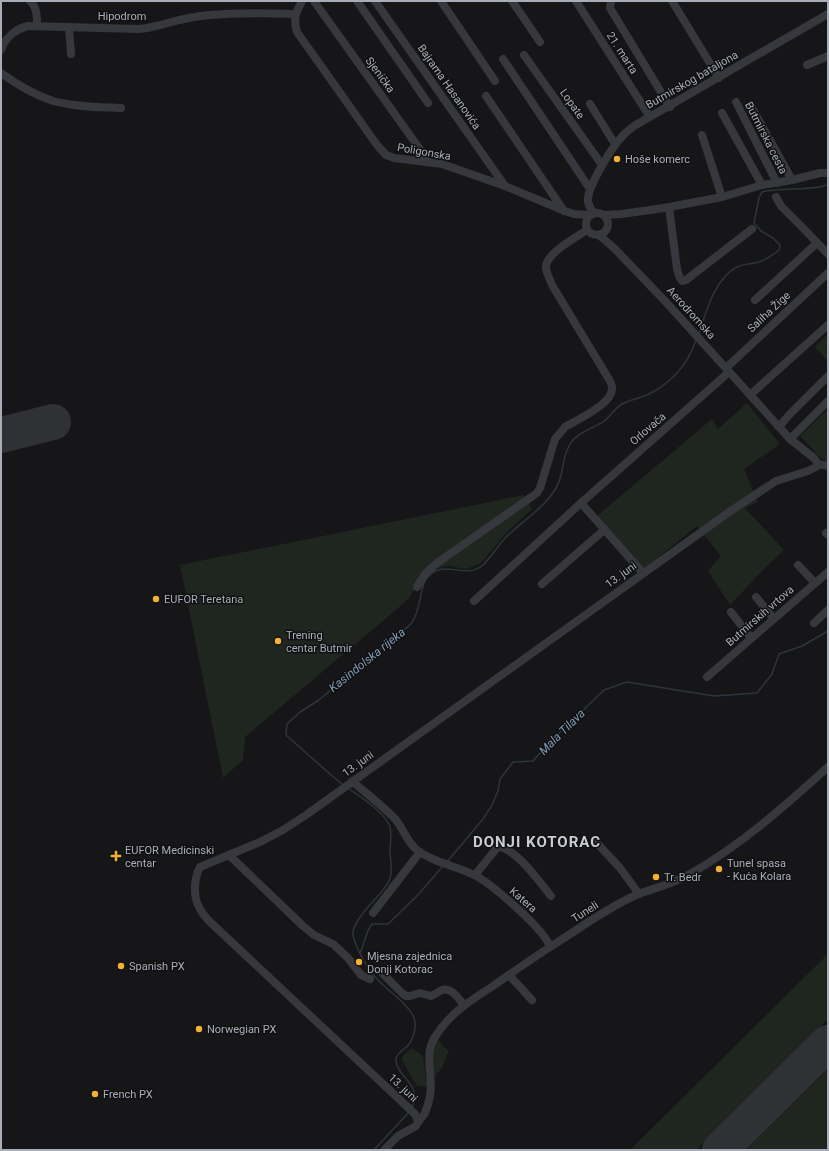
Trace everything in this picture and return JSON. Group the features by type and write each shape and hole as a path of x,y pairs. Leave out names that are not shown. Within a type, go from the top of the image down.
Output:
{"street":[{"path":"30,1 36,9 37,25"},
{"path":"295,14 302,1"},
{"name":"Sjenička","path":"314,1 429,162"},
{"path":"357,1 428,103"},
{"name":"Bajrama Hasanovića","path":"375,1 505,186"},
{"path":"442,1 495,81"},
{"path":"512,1 540,42"},
{"name":"21. marta","path":"576,1 650,117"},
{"path":"611,1 610,8 670,106"},
{"path":"672,1 719,78"},
{"name":"Hipodrom","path":"1,50 8,38 14,32 20,28 37,25 144,29 184,18 201,16 295,14"},
{"name":"Poligonska","path":"295,14 294,23 302,40 377,145 386,155 402,160 442,164 505,186 589,220"},
{"name":"Butmirskog bataljona","path":"590,189 615,144 634,126 828,14"},
{"path":"69,27 72,54"},
{"name":"Lopate","path":"524,55 602,165"},
{"path":"807,64 828,56"},
{"path":"503,59 590,189 588,202 589,220 594,235 605,230"},
{"path":"1,73 28,89 55,102 121,108"},
{"path":"486,96 564,211"},
{"name":"Butmirska cesta","path":"736,102 777,183"},
{"path":"590,104 615,144"},
{"name":"Butmirska cesta","path":"751,106 792,180"},
{"path":"722,113 762,185"},
{"path":"702,135 722,197"},
{"name":"Butmirska cesta","path":"589,220 601,213 605,215 622,214 669,207 722,197 762,185 826,173"},
{"path":"776,197 781,206 828,254"},
{"path":"669,207 677,269 682,280 686,280 752,229"},
{"name":"Butmirska cesta","path":"605,230 622,214"},
{"name":"Aerodromska","path":"605,215 607,218 605,230 614,248 689,327 790,439 814,458 818,464"},
{"path":"417,587 426,573 437,563 537,493 540,488 554,443 560,432 565,427 604,403 611,394 612,386 610,381 552,285 546,267 549,258 554,252 589,220"},
{"name":"Saliha Žige","path":"755,300 817,243"},
{"name":"Saliha Žige","path":"727,370 828,273"},
{"path":"750,396 828,325"},
{"name":"Orlovača","path":"474,601 727,370"},
{"path":"780,427 789,415 828,376"},
{"path":"790,439 828,401"},
{"path":"818,464 828,466"},
{"name":"13. juni","path":"416,1118 407,1107 208,920 201,911 196,900 196,880 198,870 204,865 260,842 283,830 643,573 776,481 808,471 816,467 818,464"},
{"path":"581,503 643,573"},
{"path":"542,584 604,530"},
{"path":"798,565 815,583"},
{"name":"Butmirskih vrtova","path":"707,677 828,572"},
{"path":"756,597 774,619"},
{"path":"814,623 828,610"},
{"path":"731,612 751,638"},
{"name":"Tuneli","path":"416,1118 424,1114 430,1097 431,1082 428,1060 429,1048 435,1036 444,1024 464,1005 550,947 615,906 639,894 683,878 722,854 780,810 828,767"},
{"name":"Katera","path":"348,785 396,821 409,842 420,852 445,864 475,875 503,896 534,924 546,938 550,947"},
{"path":"596,842 620,868 639,894"},
{"name":"Katera","path":"475,875 496,849 502,847 515,856 551,896"},
{"path":"374,912 420,852"},
{"path":"229,854 303,926 314,935 333,944 348,958 360,975 370,979"},
{"path":"382,973 406,996 420,993 431,996 441,990 446,989 452,992 464,1005"},
{"path":"509,975 532,1000"},
{"path":"384,1150 398,1136 416,1126 416,1118"}],"shaded area":[{"path":"828,334 828,361 815,347"},
{"path":"747,403 780,444 744,469 758,502 745,508 784,550 730,605 708,571 721,556 697,526 644,569 597,516 712,419 718,429"},
{"path":"828,409 828,462 822,459 800,436"},
{"name":"Trening centar Butmir","path":"524,495 532,509 506,533 482,562 466,569 449,566 436,568 430,573 420,588 413,591 404,603 245,737 243,760 223,778 180,565"},
{"path":"828,954 828,1019 696,1150 630,1150"},
{"path":"436,1038 449,1050 442,1067 434,1078 432,1075 433,1042"},
{"path":"412,1048 423,1056 426,1078 429,1087 417,1086 402,1060 403,1056"},
{"path":"828,1069 828,1150 746,1150"}],"waterway":[{"name":"Kasindolska rijeka","path":"699,333 712,296 729,272 741,265 765,260 779,250 780,245 773,238 761,231 754,223 759,198 762,192 816,188 828,184"},
{"name":"Kasindolska rijeka","path":"427,578 440,569 469,571 483,565 508,535 540,507 551,495 559,482 565,457 569,445 573,440 580,434 604,421 621,405 655,391 671,379 688,358 696,340"},
{"name":"Kasindolska rijeka","path":"343,785 286,735 287,724 300,712 319,700 411,624 418,609 425,581"},
{"name":"Mala Tilava","path":"447,862 483,819 492,805 498,791 500,779 513,762 533,761 549,743 604,690 627,682 714,696 757,693 772,674 779,654 802,646 828,631"},
{"name":"Mala Tilava","path":"348,788 378,810 387,821 391,830 391,874 389,881 357,922 353,935 360,953 370,971 405,1005 410,1011 415,1022 414,1033 410,1043 396,1058 397,1067 412,1086 414,1092 412,1107"},
{"name":"Mala Tilava","path":"360,953 372,924 388,924 416,897 443,866"},
{"name":"Kasindolska rijeka","path":"374,1150 409,1112"}],"runway":[{"path":"1,435 53,422"},
{"path":"720,1150 828,1043"}],"place":[{"name":"Hoše komerc","path":"617,159"},
{"name":"EUFOR Teretana","path":"156,599"},
{"name":"Trening centar Butmir","path":"278,641"},
{"name":"EUFOR Medicinski centar","path":"116,856"},
{"name":"Tunel spasa - Kuća Kolara","path":"719,869"},
{"name":"Tr. Bedr","path":"656,877"},
{"name":"Mjesna zajednica Donji Kotorac","path":"359,962"},
{"name":"Spanish PX","path":"121,966"},
{"name":"Norwegian PX","path":"199,1029"},
{"name":"French PX","path":"95,1094"}],"district":[{"name":"DONJI KOTORAC","path":"537,842"}]}
